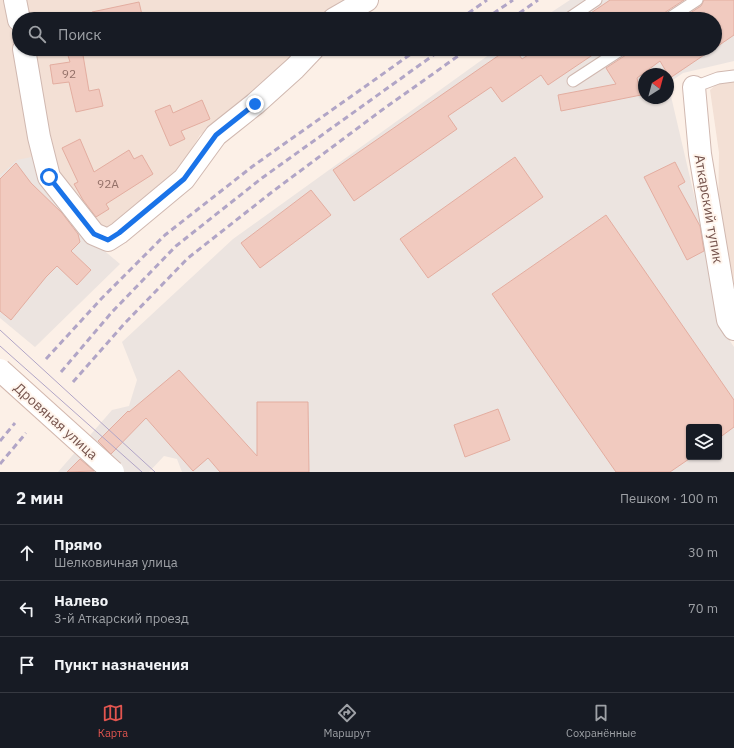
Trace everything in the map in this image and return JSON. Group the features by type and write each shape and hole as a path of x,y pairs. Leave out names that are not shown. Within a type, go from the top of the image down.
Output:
{"street":[{"path":"16,0 18,12"},
{"path":"346,12 367,0"},
{"path":"25,56 39,137 49,177 94,234 108,240 119,233 184,179 216,135 255,104 306,56"},
{"name":"Аткарский тупик","path":"694,88 700,154 728,320 734,329"},
{"name":"Дровяная улица","path":"0,370 112,472"}],"lane":[{"path":"578,12 596,0"},
{"path":"679,12 697,0"},
{"path":"573,81 611,56"},
{"path":"694,88 718,78 734,76"}],"shaded area":[{"path":"0,0 5,0 12,35 12,56 16,56 36,156 0,175"},
{"path":"26,0 358,0 340,12 29,12"},
{"path":"570,0 734,0 734,61 683,73 674,79 674,68 638,68 638,104 673,104 695,199 712,248 722,329 734,347 734,472 182,472 177,459 164,456 149,472 58,472 112,410 129,406 137,380 122,342 233,239 487,56 722,56 722,12 552,12"},
{"path":"36,56 298,56 251,99 200,135 178,172 114,230 96,229 57,173"},
{"path":"734,82 734,309 718,217 719,153 710,90 717,84"},
{"path":"36,156 89,238 120,264 35,347 0,318 0,175 17,160"}],"building":[{"path":"610,0 684,0 666,12 592,12"},
{"path":"704,0 734,0 734,35 722,43 722,12 692,12 701,6"},
{"path":"139,2 141,12 92,12"},
{"path":"68,56 83,56 89,91 99,89 103,106 76,112 69,82 53,84 50,65 70,62"},
{"path":"498,56 520,56 522,59 526,56 591,56 548,85 541,75 502,102 491,87 448,116 457,129 354,201 333,170"},
{"path":"624,56 703,56 674,75 674,68 664,68 660,61 651,68 638,68 638,96 561,111 558,95 616,84 606,68"},
{"path":"202,100 210,119 181,131 185,139 170,146 155,111 170,105 173,113"},
{"path":"80,139 94,172 129,150 134,159 142,155 153,174 106,204 109,209 96,217 83,200 74,184 78,182 62,148"},
{"path":"515,157 543,197 428,278 400,239"},
{"path":"675,162 685,182 678,186 700,226 704,251 687,260 644,177"},
{"path":"16,163 31,183 62,213 78,234 80,242 71,251 91,270 77,285 57,266 46,277 11,320 0,311 0,179"},
{"path":"311,190 331,215 260,268 241,243"},
{"path":"606,215 734,400 734,427 722,436 722,424 686,424 686,460 688,460 670,472 616,472 492,294"},
{"path":"179,370 257,456 257,402 308,402 309,472 220,472 208,458 193,471 146,418 111,454 98,441 128,411 129,412"},
{"path":"498,409 510,440 465,457 454,425"},
{"path":"80,459 94,471 67,472"}],"tram line":[{"path":"0,330 155,472"},
{"path":"0,346 142,472"}],"railway":[{"path":"470,12 487,0"},
{"path":"495,12 513,0"},
{"path":"521,12 538,0"},
{"path":"46,359 102,298 165,235 253,166 408,56"},
{"path":"61,372 112,312 176,246 262,178 432,56"},
{"path":"73,382 124,324 188,258 272,192 382,110 458,56"},
{"path":"0,441 15,423"},
{"path":"0,464 26,433"}],"route":[{"path":"49,177 94,234 108,240 119,233 184,179 216,135 255,104"}]}
